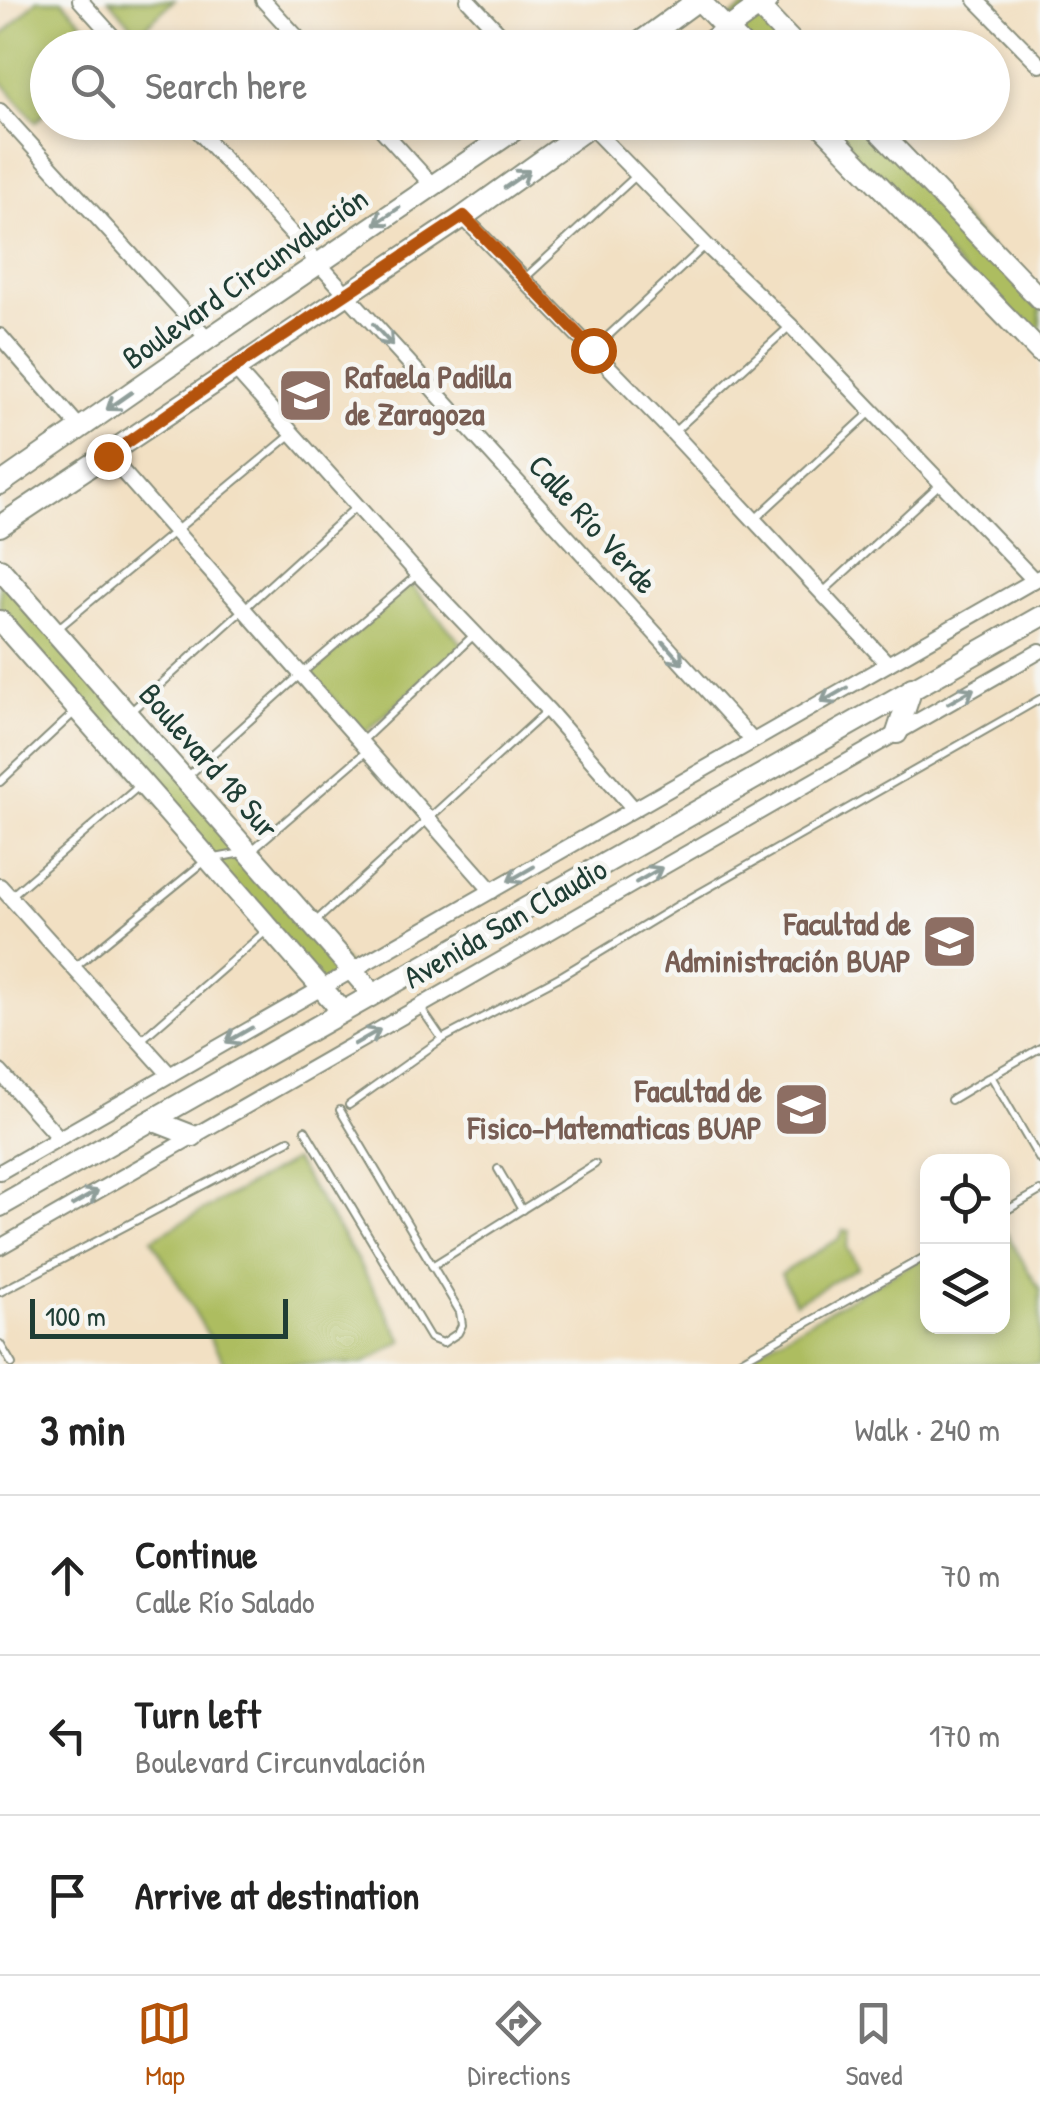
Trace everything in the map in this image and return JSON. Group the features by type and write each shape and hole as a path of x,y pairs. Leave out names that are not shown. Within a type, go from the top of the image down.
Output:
{"street":[{"path":"80,0 107,30"},
{"path":"264,0 291,30"},
{"path":"468,0 496,30"},
{"path":"657,30 698,0 727,29 759,2 783,30"},
{"path":"976,0 1006,30"},
{"path":"1010,35 1040,65"},
{"path":"0,110 208,339"},
{"name":"Calle Río Verde","path":"206,140 753,741"},
{"path":"391,140 432,186"},
{"name":"Boulevard Circunvalación","path":"0,484 500,140"},
{"name":"Boulevard Circunvalación","path":"0,526 571,140"},
{"path":"607,140 637,175 1037,578"},
{"path":"835,140 1040,352"},
{"path":"887,140 1040,299"},
{"path":"464,216 888,664"},
{"path":"0,336 80,428"},
{"path":"234,368 634,809"},
{"path":"108,456 492,890"},
{"name":"Boulevard 18 Sur","path":"0,568 373,994"},
{"name":"Avenida San Claudio","path":"0,1172 1037,578"},
{"name":"Avenida San Claudio","path":"0,1206 1040,617"},
{"name":"Boulevard 18 Sur","path":"5,635 78,710 342,1011"},
{"name":"Avenida San Claudio","path":"0,1247 1040,651"},
{"path":"898,733 912,688"},
{"path":"5,892 170,1075"},
{"path":"0,1072 59,1138"},
{"path":"152,1120 193,1136"}],"lane":[{"path":"524,279 637,175"},
{"path":"593,350 706,244"},
{"path":"673,433 791,326"},
{"path":"754,520 872,411"},
{"path":"56,631 292,434"},
{"path":"822,593 941,483"},
{"path":"128,714 358,505"},
{"path":"185,779 418,574"},
{"path":"73,969 208,858 249,852 364,746 475,634"},
{"path":"349,1105 442,1039 561,976 1040,700"},
{"path":"0,782 78,710"},
{"path":"312,924 548,710"},
{"path":"5,892 142,784"},
{"path":"139,1042 269,929"},
{"path":"420,1006 442,1039"},
{"path":"950,1100 1040,1048"},
{"path":"992,1076 1040,1160"},
{"path":"305,1130 430,1338 443,1343 458,1332 462,1318 340,1110"},
{"path":"0,1292 289,1140"},
{"path":"432,1266 595,1164"},
{"path":"498,1169 522,1210"},
{"path":"1010,1209 1040,1192"},
{"path":"734,1364 920,1259"},
{"path":"0,1344 12,1364"}],"green space":[{"path":"37,0 62,0 89,30 30,30 30,115 0,80 0,38"},
{"path":"109,0 174,0 142,30 136,30"},
{"path":"754,2 781,30 731,30 723,22"},
{"path":"836,140 886,140 1040,299 1040,351"},
{"path":"0,567 352,970 321,988 0,622"},
{"path":"410,584 463,645 364,734 310,673"},
{"path":"294,1160 403,1341 363,1364 225,1364 152,1239"},
{"path":"843,1230 850,1231 847,1248 858,1267 795,1303 781,1274 840,1238"},
{"path":"1010,1240 1040,1290 1040,1364 755,1364 748,1356 920,1259 920,1334 1010,1334"}],"place":[{"name":"Rafaela Padilla de Zaragoza","path":"306,395"},
{"name":"Facultad de Administración BUAP","path":"950,942"},
{"name":"Facultad de Fisico-Matematicas BUAP","path":"801,1109"}],"route":[{"path":"108,456 464,216 593,350"}]}
